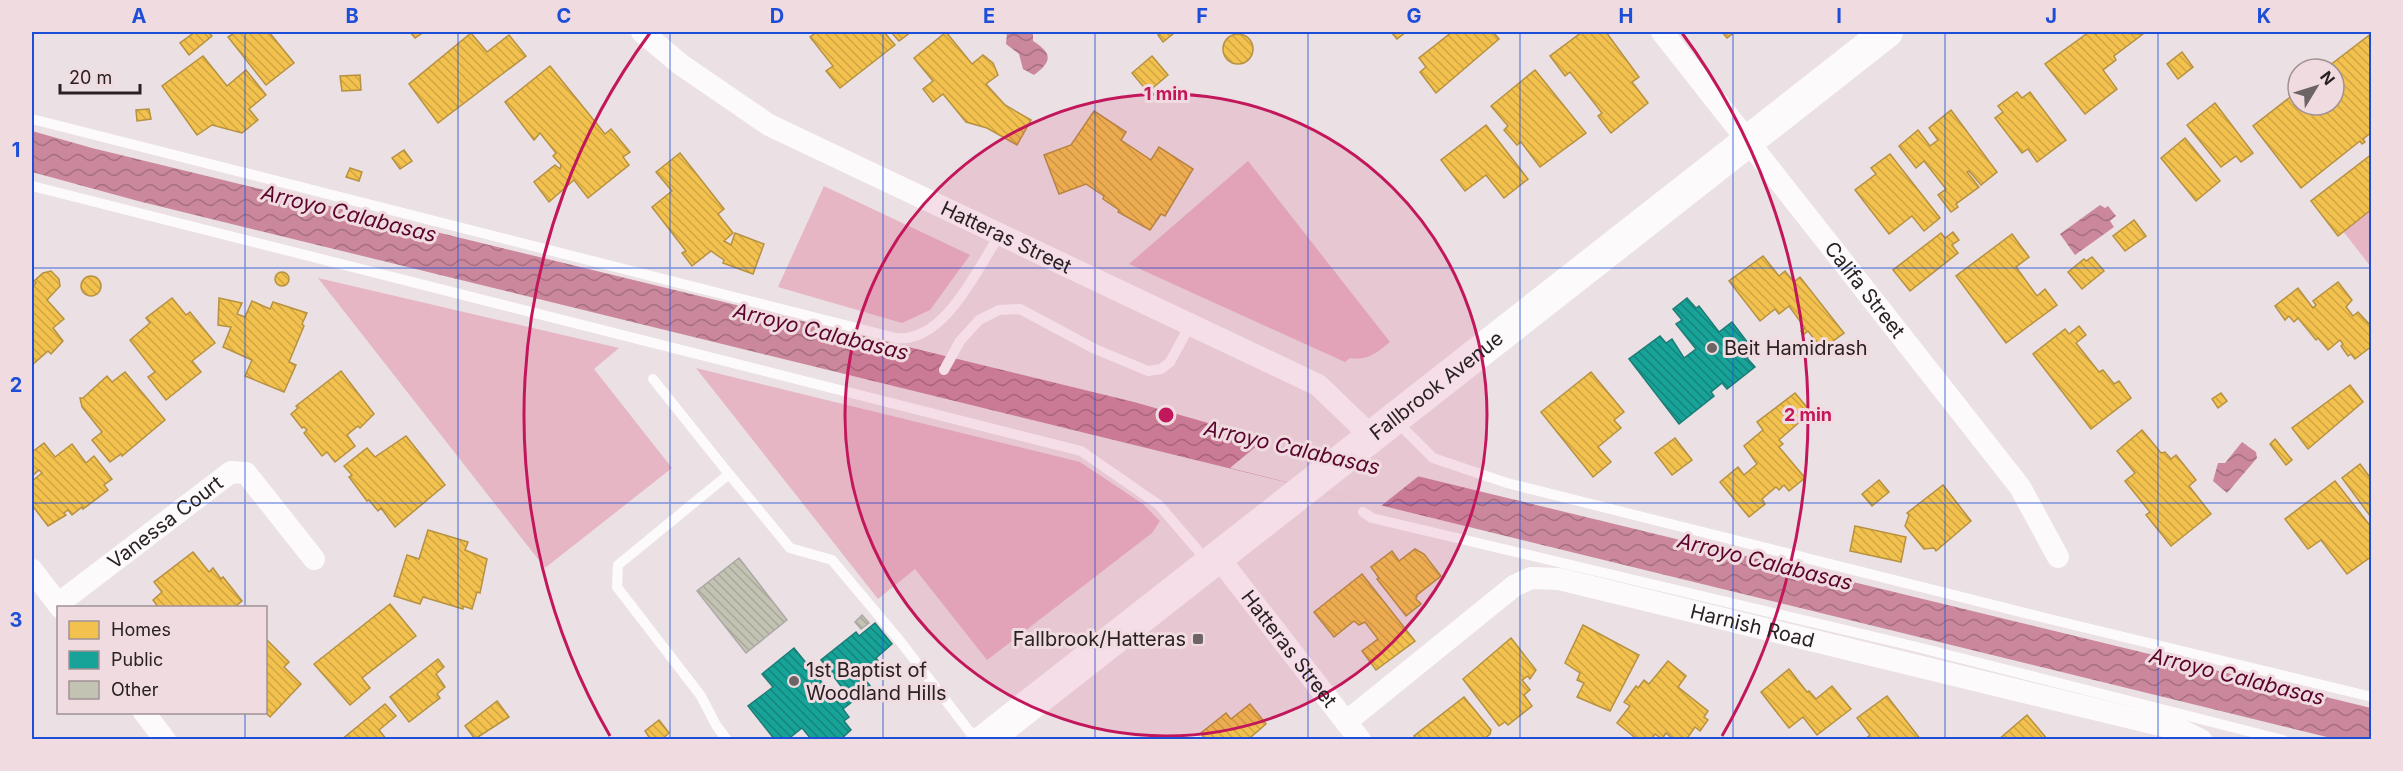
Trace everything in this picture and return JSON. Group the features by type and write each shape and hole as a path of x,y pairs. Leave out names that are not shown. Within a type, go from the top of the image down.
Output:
{"main road":[{"name":"Fallbrook Avenue","path":"986,740 1887,32"}],"street":[{"name":"Hatteras Street","path":"642,32 680,64 769,125 999,236 1318,385 1382,427"},
{"name":"Califa Street","path":"1662,32 2020,487 2058,557"},
{"name":"Vanessa Court","path":"60,606 231,472 246,473 314,559"},
{"name":"Hatteras Street","path":"1213,561 1360,740"},
{"path":"32,570 60,606"},
{"name":"Harnish Road","path":"1346,722 1514,586 1531,578 1559,579 2181,730 2201,740"},
{"path":"146,714 165,740"}],"lane":[{"path":"32,119 896,338 908,339 921,336 944,318 999,236"},
{"path":"32,186 1081,451 1159,505 1213,561"},
{"path":"944,370 966,334 979,320 999,310 1020,309 1095,349 1148,371 1161,369 1170,362 1190,325"},
{"path":"653,379 790,548 832,560 900,641 976,740"},
{"path":"1382,427 1433,458 1507,483 2041,617 2372,697"},
{"path":"727,740 716,725 701,696 617,587 618,565 729,474"},
{"path":"1363,512 1372,518 1913,646 2283,740"}],"shaded area":[{"path":"1248,161 1390,342 1376,353 1362,358 1350,358 1345,362 1129,264"},
{"path":"824,186 970,255 930,310 902,323 778,287"},
{"path":"2371,209 2371,267 2343,231"},
{"path":"318,278 619,348 594,369 672,468 545,568"},
{"path":"696,368 1080,462 1143,504 1160,521 1152,533 987,660 915,569 878,599"}],"water":[{"path":"1007,32 1033,33 1033,41 1047,54 1047,62 1034,75 1023,69 1019,54 1006,44"},
{"name":"Arroyo Calabasas","path":"32,131 92,148 1134,402 1265,439 2371,708 2371,739 2335,739 138,201 32,172"},
{"path":"2100,205 2105,208 2108,206 2116,216 2110,221 2114,227 2075,255 2060,234"},
{"path":"2242,442 2256,452 2257,458 2227,493 2213,481 2218,463 2225,463"}],"pier":[{"path":"1265,439 1420,475 1381,506 1230,468"}],"building: Homes":[{"path":"195,32 208,32 212,36 189,55 180,43"},
{"path":"236,32 269,32 294,63 266,85 228,37"},
{"path":"410,32 424,32 415,38"},
{"path":"817,32 884,32 895,45 840,88 826,71 833,66 810,37"},
{"path":"891,32 911,32 899,41"},
{"path":"946,32 972,64 983,55 993,63 998,75 986,84 1005,105 1031,120 1017,145 987,128 966,122 943,94 933,102 923,89 933,81 914,58"},
{"path":"1163,32 1173,34 1163,42 1158,35"},
{"path":"1391,32 1406,32 1397,39"},
{"path":"1452,32 1493,32 1499,39 1436,93 1420,72 1426,67 1419,58"},
{"path":"1582,32 1606,32 1639,77 1632,82 1648,103 1611,133 1598,116 1602,113 1570,72 1565,76 1550,56"},
{"path":"1722,32 1735,32 1727,38"},
{"path":"2089,32 2143,34 2114,56 2116,60 2103,70 2117,89 2085,114 2045,64"},
{"path":"471,33 487,52 509,35 526,56 438,123 409,84"},
{"path":"2372,33 2372,132 2363,139 2365,142 2362,144 2360,141 2301,188 2253,126 2286,100 2286,117 2346,117 2346,57 2341,57"},
{"path":"1238,34 1249,38 1253,49 1249,60 1238,64 1227,60 1223,49 1227,38"},
{"path":"2182,52 2193,67 2178,79 2167,64"},
{"path":"203,56 227,86 246,70 266,95 249,109 258,120 242,133 212,125 197,135 162,86"},
{"path":"1152,56 1168,75 1148,92 1132,73"},
{"path":"550,66 605,134 611,129 630,152 623,157 629,165 588,198 574,180 549,202 534,182 555,165 560,169 561,165 553,156 556,153 540,133 534,140 505,102"},
{"path":"1535,70 1586,133 1540,167 1521,142 1517,145 1504,130 1508,126 1491,106"},
{"path":"360,75 361,90 342,91 340,76"},
{"path":"2017,92 2022,98 2030,92 2066,140 2037,162 2028,149 2022,153 1995,118 2003,112 1998,106"},
{"path":"2215,103 2253,153 2241,162 2236,156 2221,167 2187,125"},
{"path":"149,109 151,119 137,121 136,110"},
{"path":"1951,110 1997,172 1981,185 1969,171 1967,172 1979,187 1956,204 1958,207 1951,212 1938,195 1946,189 1924,161 1916,168 1899,146 1918,130 1930,146 1938,140 1929,128"},
{"path":"1094,111 1126,132 1121,140 1151,160 1159,147 1193,169 1165,216 1161,214 1150,230 1118,212 1119,210 1103,199 1104,196 1086,184 1059,194 1044,155 1071,145"},
{"path":"1486,125 1528,179 1504,198 1486,175 1465,191 1441,160"},
{"path":"2185,138 2220,181 2196,201 2161,158"},
{"path":"404,150 412,161 400,169 392,158"},
{"path":"680,153 724,209 718,214 733,233 724,241 731,245 735,233 764,244 753,274 723,263 724,260 711,251 692,266 682,253 686,251 652,207 672,191 656,172"},
{"path":"1890,154 1940,218 1924,231 1912,216 1889,234 1855,190 1876,174 1871,168"},
{"path":"2372,154 2372,209 2338,236 2311,201"},
{"path":"350,168 362,172 359,181 346,177"},
{"path":"2134,220 2146,236 2125,251 2113,236"},
{"path":"1953,232 1959,240 1952,245 1958,253 1910,291 1893,270 1941,233 1945,238"},
{"path":"2012,234 2029,257 2016,267 2037,296 2045,289 2057,305 2006,343 1956,276"},
{"path":"1763,256 1779,276 1785,271 1794,282 1800,277 1844,333 1822,349 1808,331 1803,335 1801,331 1805,328 1789,306 1779,314 1775,309 1760,321 1729,281"},
{"path":"2092,257 2104,271 2082,289 2068,272 2084,259 2086,261"},
{"path":"51,271 59,279 60,286 47,300 64,319 53,328 63,341 51,354 48,351 32,365 32,287 36,283 34,281 43,273"},
{"path":"279,272 285,272 289,279 285,286 279,286 275,282 275,276"},
{"path":"91,276 98,279 101,286 98,293 91,296 84,293 81,286 84,279"},
{"path":"2338,282 2352,300 2346,307 2353,316 2358,312 2372,327 2372,346 2355,359 2351,354 2348,356 2340,340 2328,350 2318,338 2316,340 2298,318 2294,322 2289,316 2285,320 2275,306 2298,288 2313,308 2316,305 2313,301"},
{"path":"172,298 186,315 190,312 215,343 192,361 201,372 166,400 148,377 155,372 130,340 150,323 146,318"},
{"path":"219,298 242,303 237,314 245,317 252,301 270,309 273,302 307,313 289,362 296,365 284,392 245,376 252,360 223,347 231,327 218,325"},
{"path":"2079,326 2086,335 2076,343 2099,372 2103,370 2114,384 2119,381 2131,398 2091,429 2033,354 2065,329 2069,334"},
{"path":"341,371 374,414 360,428 358,426 347,435 355,446 335,462 327,452 322,456 304,433 307,430 302,428 291,414 298,408 296,406"},
{"path":"125,372 165,420 122,456 121,454 110,462 92,440 102,432 82,407 80,398 83,398 107,376 112,382"},
{"path":"1591,372 1624,412 1614,420 1621,428 1598,447 1611,462 1593,477 1541,412"},
{"path":"2350,385 2363,402 2308,449 2292,428"},
{"path":"1795,393 1811,412 1779,440 1783,444 1779,447 1805,478 1789,491 1784,485 1779,490 1776,487 1762,499 1765,504 1749,517 1720,482 1738,467 1744,475 1757,464 1744,446 1763,430 1757,422"},
{"path":"2221,393 2227,401 2218,408 2212,399"},
{"path":"2142,430 2161,453 2165,452 2171,459 2176,455 2196,480 2189,486 2211,514 2171,546 2146,515 2150,512 2125,481 2135,473 2117,451"},
{"path":"406,436 445,485 395,527 381,508 378,511 369,500 367,501 349,477 352,475 344,466 367,448 375,457"},
{"path":"1675,438 1692,460 1672,475 1655,453"},
{"path":"2275,439 2292,460 2286,465 2270,444"},
{"path":"44,443 55,457 72,444 86,463 94,456 112,479 104,485 108,490 83,509 82,507 72,515 68,510 64,513 66,515 48,526 32,505 32,481 42,473 39,470 32,476 32,452"},
{"path":"2360,464 2372,480 2371,517 2342,478"},
{"path":"1879,480 1889,492 1872,506 1862,494"},
{"path":"2335,481 2372,528 2372,556 2347,574 2321,540 2308,549 2285,519"},
{"path":"1943,485 1971,521 1936,551 1934,548 1924,549 1905,526 1909,515 1907,513"},
{"path":"1855,526 1906,537 1901,562 1850,551"},
{"path":"428,530 468,542 465,550 487,559 480,593 477,592 472,609 463,606 463,609 423,597 420,604 394,596 407,555 419,559"},
{"path":"1415,549 1424,554 1441,576 1417,595 1416,599 1421,604 1406,616 1377,579 1379,578 1371,567 1392,551 1399,561"},
{"path":"193,552 209,572 213,568 221,579 223,577 242,601 237,606 158,606 153,600 162,592 154,582"},
{"path":"1362,574 1415,641 1376,670 1362,651 1378,639 1365,622 1359,625 1354,621 1334,637 1314,612"},
{"path":"390,604 416,636 362,678 370,688 350,705 314,664"},
{"path":"1583,625 1639,655 1610,711 1577,697 1584,683 1577,680 1580,673 1565,663"},
{"path":"1511,638 1536,670 1530,679 1528,676 1522,680 1530,690 1524,695 1532,706 1508,725 1505,722 1499,726 1463,679"},
{"path":"267,640 289,662 284,667 301,684 270,717 267,714"},
{"path":"438,659 444,667 436,674 445,687 437,694 440,698 409,722 390,697"},
{"path":"1668,661 1686,676 1678,687 1708,711 1704,717 1708,720 1700,731 1695,727 1686,740 1674,740 1666,733 1662,739 1655,734 1651,740 1638,740 1617,723 1630,706 1624,702 1636,686 1638,688 1644,680 1649,684"},
{"path":"1789,669 1807,692 1809,691 1816,699 1832,686 1851,709 1817,735 1803,717 1789,728 1761,692"},
{"path":"1887,696 1921,740 1864,740 1870,735 1857,718"},
{"path":"1464,697 1491,730 1490,734 1483,740 1417,740 1414,736"},
{"path":"497,701 509,717 475,739 465,726"},
{"path":"385,704 396,716 379,730 387,740 341,740"},
{"path":"1250,704 1266,724 1251,737 1253,740 1205,740 1201,733 1226,713 1231,719"},
{"path":"2027,715 2048,740 1998,740"},
{"path":"659,720 669,733 661,740 651,740 645,731"}],"building: Public":[{"path":"1687,298 1696,308 1699,306 1719,332 1732,322 1755,352 1747,358 1755,367 1727,389 1722,383 1711,392 1714,396 1679,424 1629,359 1660,336 1666,343 1672,339 1684,358 1696,349 1676,324 1682,320 1673,309"},
{"name":"1st Baptist of Woodland Hills","path":"875,623 892,644 876,658 879,662 862,675 871,687 843,709 849,717 844,721 851,730 840,740 812,740 802,728 787,740 775,740 748,706 773,687 762,674 794,648 838,702 847,694 821,660 856,632 859,636"}],"building: Other":[{"path":"739,558 787,620 746,653 697,591"},
{"path":"862,615 869,623 861,629 855,622"}],"place":[{"name":"Beit Hamidrash","path":"1712,348"},
{"name":"Fallbrook/Hatteras","path":"1198,639"},
{"name":"1st Baptist of Woodland Hills","path":"794,681"}]}
